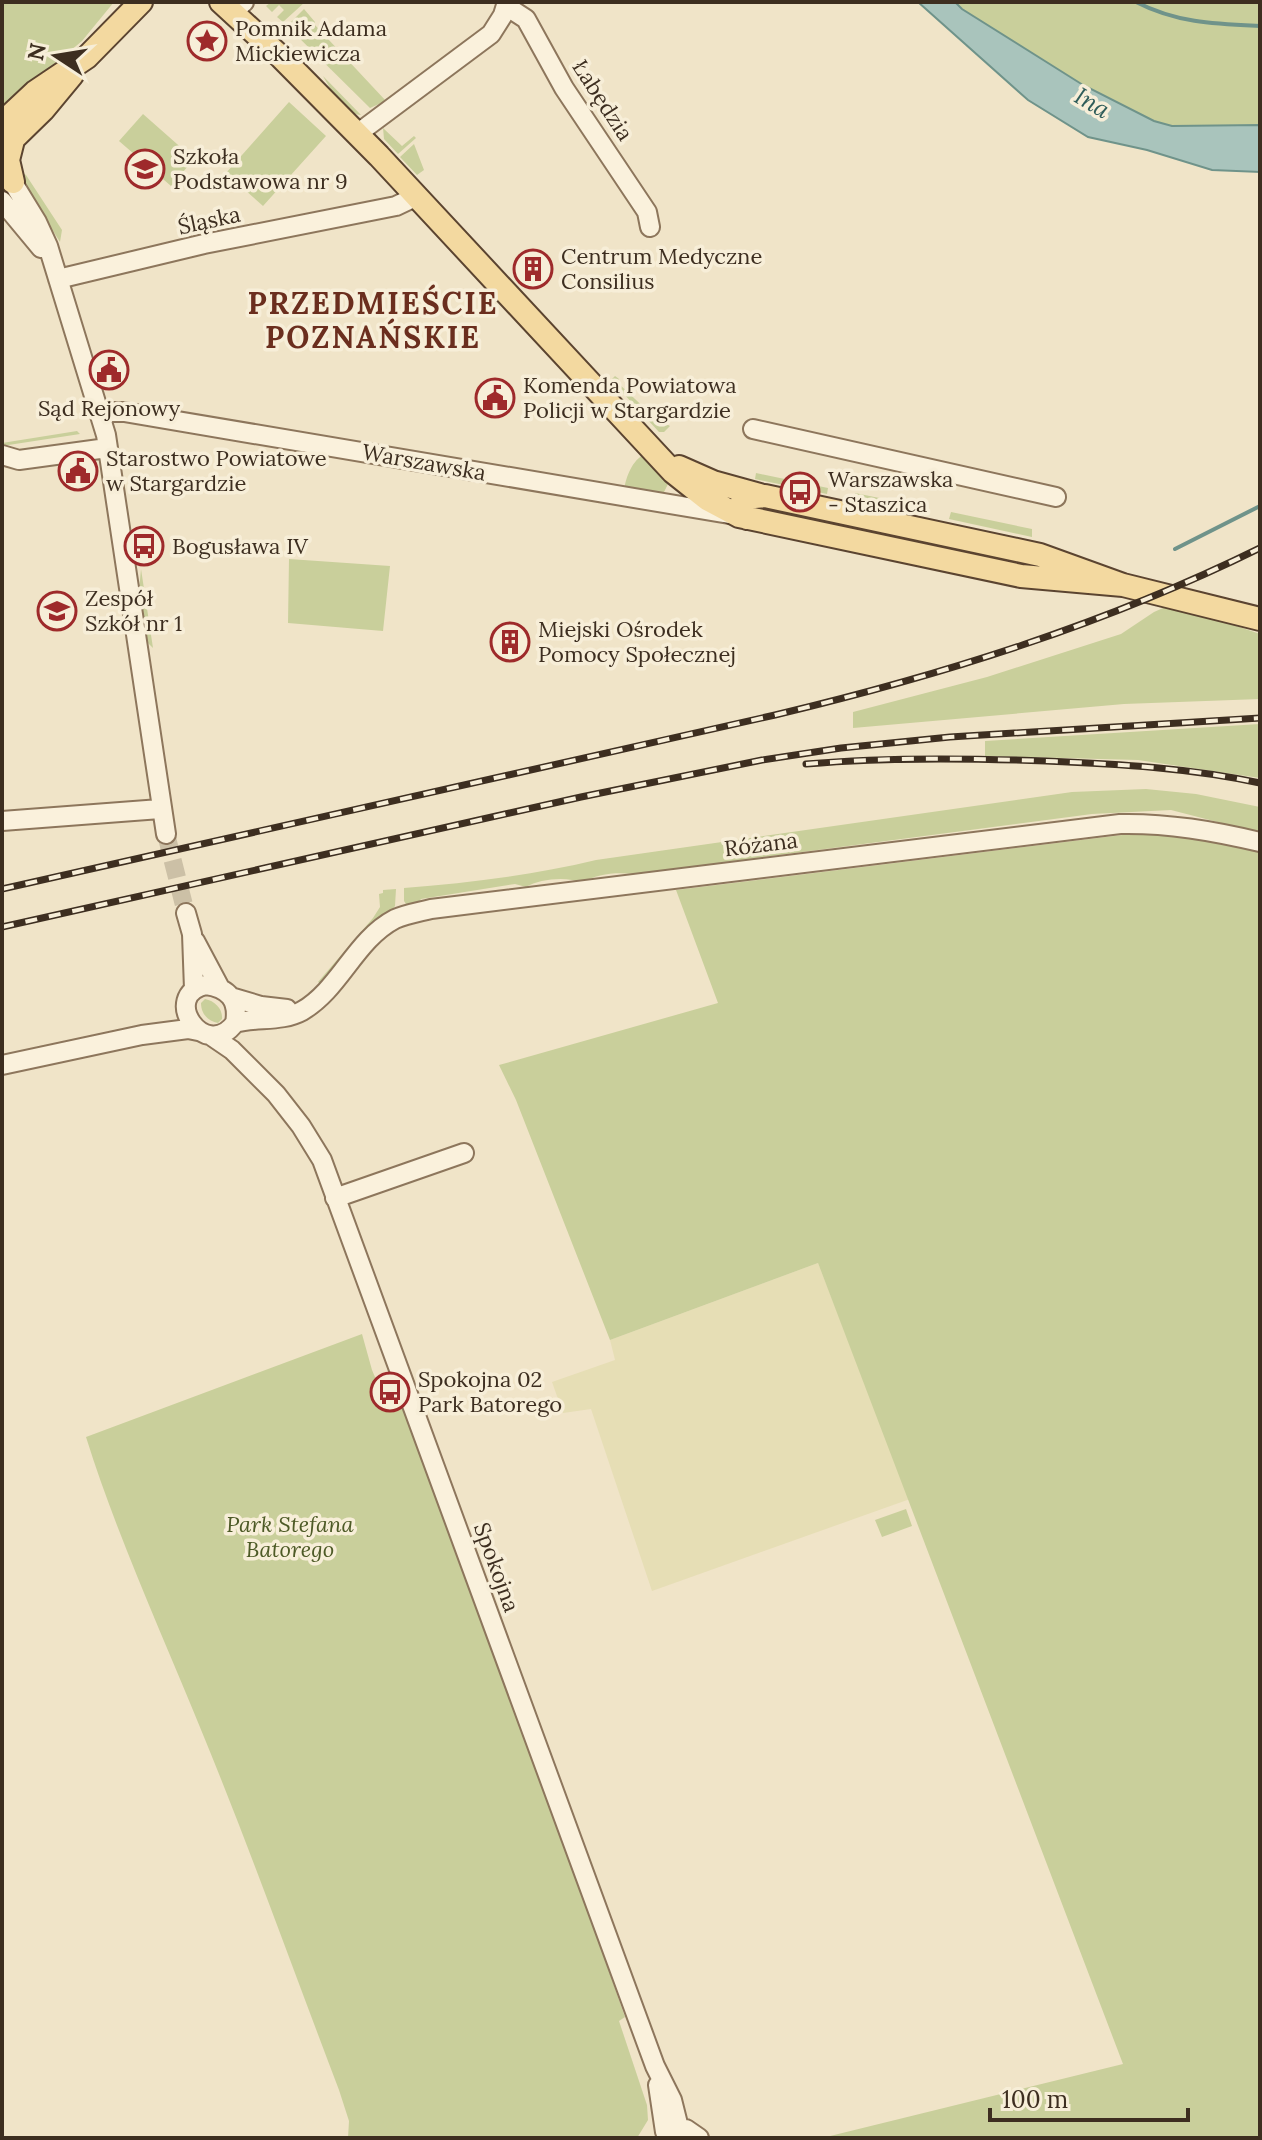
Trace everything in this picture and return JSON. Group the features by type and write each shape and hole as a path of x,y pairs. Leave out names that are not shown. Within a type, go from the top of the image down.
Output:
{"main road":[{"path":"6,194 8,160 5,132 43,110 87,57 141,2"},
{"path":"232,6 417,196 655,452 707,499 743,517"},
{"name":"Warszawska","path":"684,476 1040,555 1123,585 1260,619"},
{"path":"743,517 740,509 743,498 765,496"},
{"name":"Warszawska","path":"743,517 1021,576 1123,585"},
{"path":"1021,576 1033,572 1040,555"}],"street":[{"name":"Łabędzia","path":"357,134 491,34 507,4 526,19 564,88 647,212 650,227"},
{"path":"6,194 58,277"},
{"path":"6,194 37,222 58,277 100,412 166,834"},
{"name":"Śląska","path":"58,277 396,206 417,196"},
{"name":"Warszawska","path":"100,412 124,412 743,517"},
{"path":"753,429 1056,497"},
{"path":"2,454 106,442"},
{"path":"667,505 684,476"},
{"path":"2,821 160,809"},
{"name":"Różana","path":"306,1009 327,990 380,929 397,918 431,909 1120,824 1153,823 1187,827 1260,842"},
{"path":"186,913 192,934 236,1010 234,1024"},
{"path":"192,934 189,1019 204,1033"},
{"path":"142,1035 181,1012 190,997 206,985 261,1006 306,1009"},
{"path":"2,1065 142,1035 188,1029 204,1033 225,1032 234,1024 288,1016 306,1009"},
{"name":"Spokojna","path":"234,1024 236,1036 261,1068 276,1094"},
{"name":"Spokojna","path":"204,1033 232,1050 276,1094 322,1160 655,2066 667,2133"},
{"path":"335,1198 464,1153"},
{"path":"667,2133 693,2132 699,2138"}],"shaded area":[{"path":"818,1263 910,1499 652,1591 591,1409 563,1413 552,1382 615,1360 610,1340"}],"green space":[{"path":"2,2 114,2 82,41 2,108"},
{"path":"271,2 305,2 283,22 277,17 284,10 279,5 272,12 266,6"},
{"path":"955,2 1260,2 1260,125 1172,126 1154,121 1083,85"},
{"path":"304,9 314,24 386,101 370,108 287,26"},
{"path":"323,76 361,115 343,106"},
{"path":"289,102 326,136 263,206 226,173"},
{"path":"143,114 194,159 171,186 119,141"},
{"path":"383,128 402,146 414,136 416,138 398,154 384,139"},
{"path":"414,144 424,170 417,175 400,157"},
{"path":"21,172 62,230 60,242 17,174"},
{"path":"615,376 619,379 617,382 653,416 670,426 664,432 659,432 611,380"},
{"path":"77,431 80,434 2,446 2,443"},
{"path":"645,454 669,482 663,494 624,490 630,469"},
{"path":"756,473 828,488 827,494 755,479"},
{"path":"855,493 923,507 922,513 854,499"},
{"path":"751,502 907,533 907,537 856,526 849,531 754,511"},
{"path":"951,512 1032,529 1032,537 949,519"},
{"path":"915,535 1028,563 1026,567 916,545"},
{"path":"289,559 390,566 383,631 288,623"},
{"path":"141,569 153,648 146,641 139,591"},
{"path":"1172,604 1260,634 1260,699 1124,704 853,728 853,712 987,677 1121,634"},
{"path":"1260,724 1260,778 1138,760 985,756 985,741"},
{"path":"1146,789 1196,794 1260,807 1260,833 1171,810 1092,814 635,874 607,874 582,883 554,879 526,887 515,884 421,899 415,907 408,907 404,901 404,888 501,878 596,860 1072,792"},
{"path":"1155,831 1260,852 1260,2138 822,2138 1123,2064 818,1263 610,1340 516,1100 499,1065 718,1003 676,890"},
{"path":"396,889 395,906 389,914 321,984 318,982 373,918 380,907 379,894 383,890"},
{"path":"205,999 220,1009 222,1019 218,1023 204,1014 201,1003"},
{"name":"Park Stefana Batorego","path":"362,1334 383,1396 394,1393 412,1423 625,2017 619,2021 647,2105 648,2120 637,2138 348,2138 349,2121 339,2090 273,1913 127,1551 86,1437"},
{"path":"906,1509 912,1526 882,1537 875,1520"}],"water":[{"name":"Ina","path":"918,2 955,2 1083,85 1154,121 1172,126 1260,125 1260,172 1212,170 1147,150 1088,137 1028,100"}],"waterway":[{"path":"1136,2 1181,18 1260,26"},
{"path":"1175,549 1260,506"}],"tunnel":[{"path":"166,834 186,913"}],"railway":[{"path":"2,889 775,715 900,683 1083,624 1143,601 1260,548"},
{"path":"2,927 581,797 762,760 950,737 1260,718"},
{"path":"806,764 926,759 1046,761 1181,770 1260,783"}],"place":[{"name":"Pomnik Adama Mickiewicza","path":"207,41"},
{"name":"Szkoła Podstawowa nr 9","path":"145,169"},
{"name":"Centrum Medyczne Consilius","path":"533,269"},
{"name":"Sąd Rejonowy","path":"109,370"},
{"name":"Komenda Powiatowa Policji w Stargardzie","path":"495,398"},
{"name":"Starostwo Powiatowe w Stargardzie","path":"78,471"},
{"name":"Warszawska - Staszica","path":"800,492"},
{"name":"Bogusława IV","path":"144,546"},
{"name":"Zespół Szkół nr 1","path":"57,611"},
{"name":"Miejski Ośrodek Pomocy Społecznej","path":"510,642"},
{"name":"Spokojna 02 Park Batorego","path":"390,1392"}],"district":[{"name":"PRZEDMIEŚCIE POZNAŃSKIE","path":"373,321"}]}
